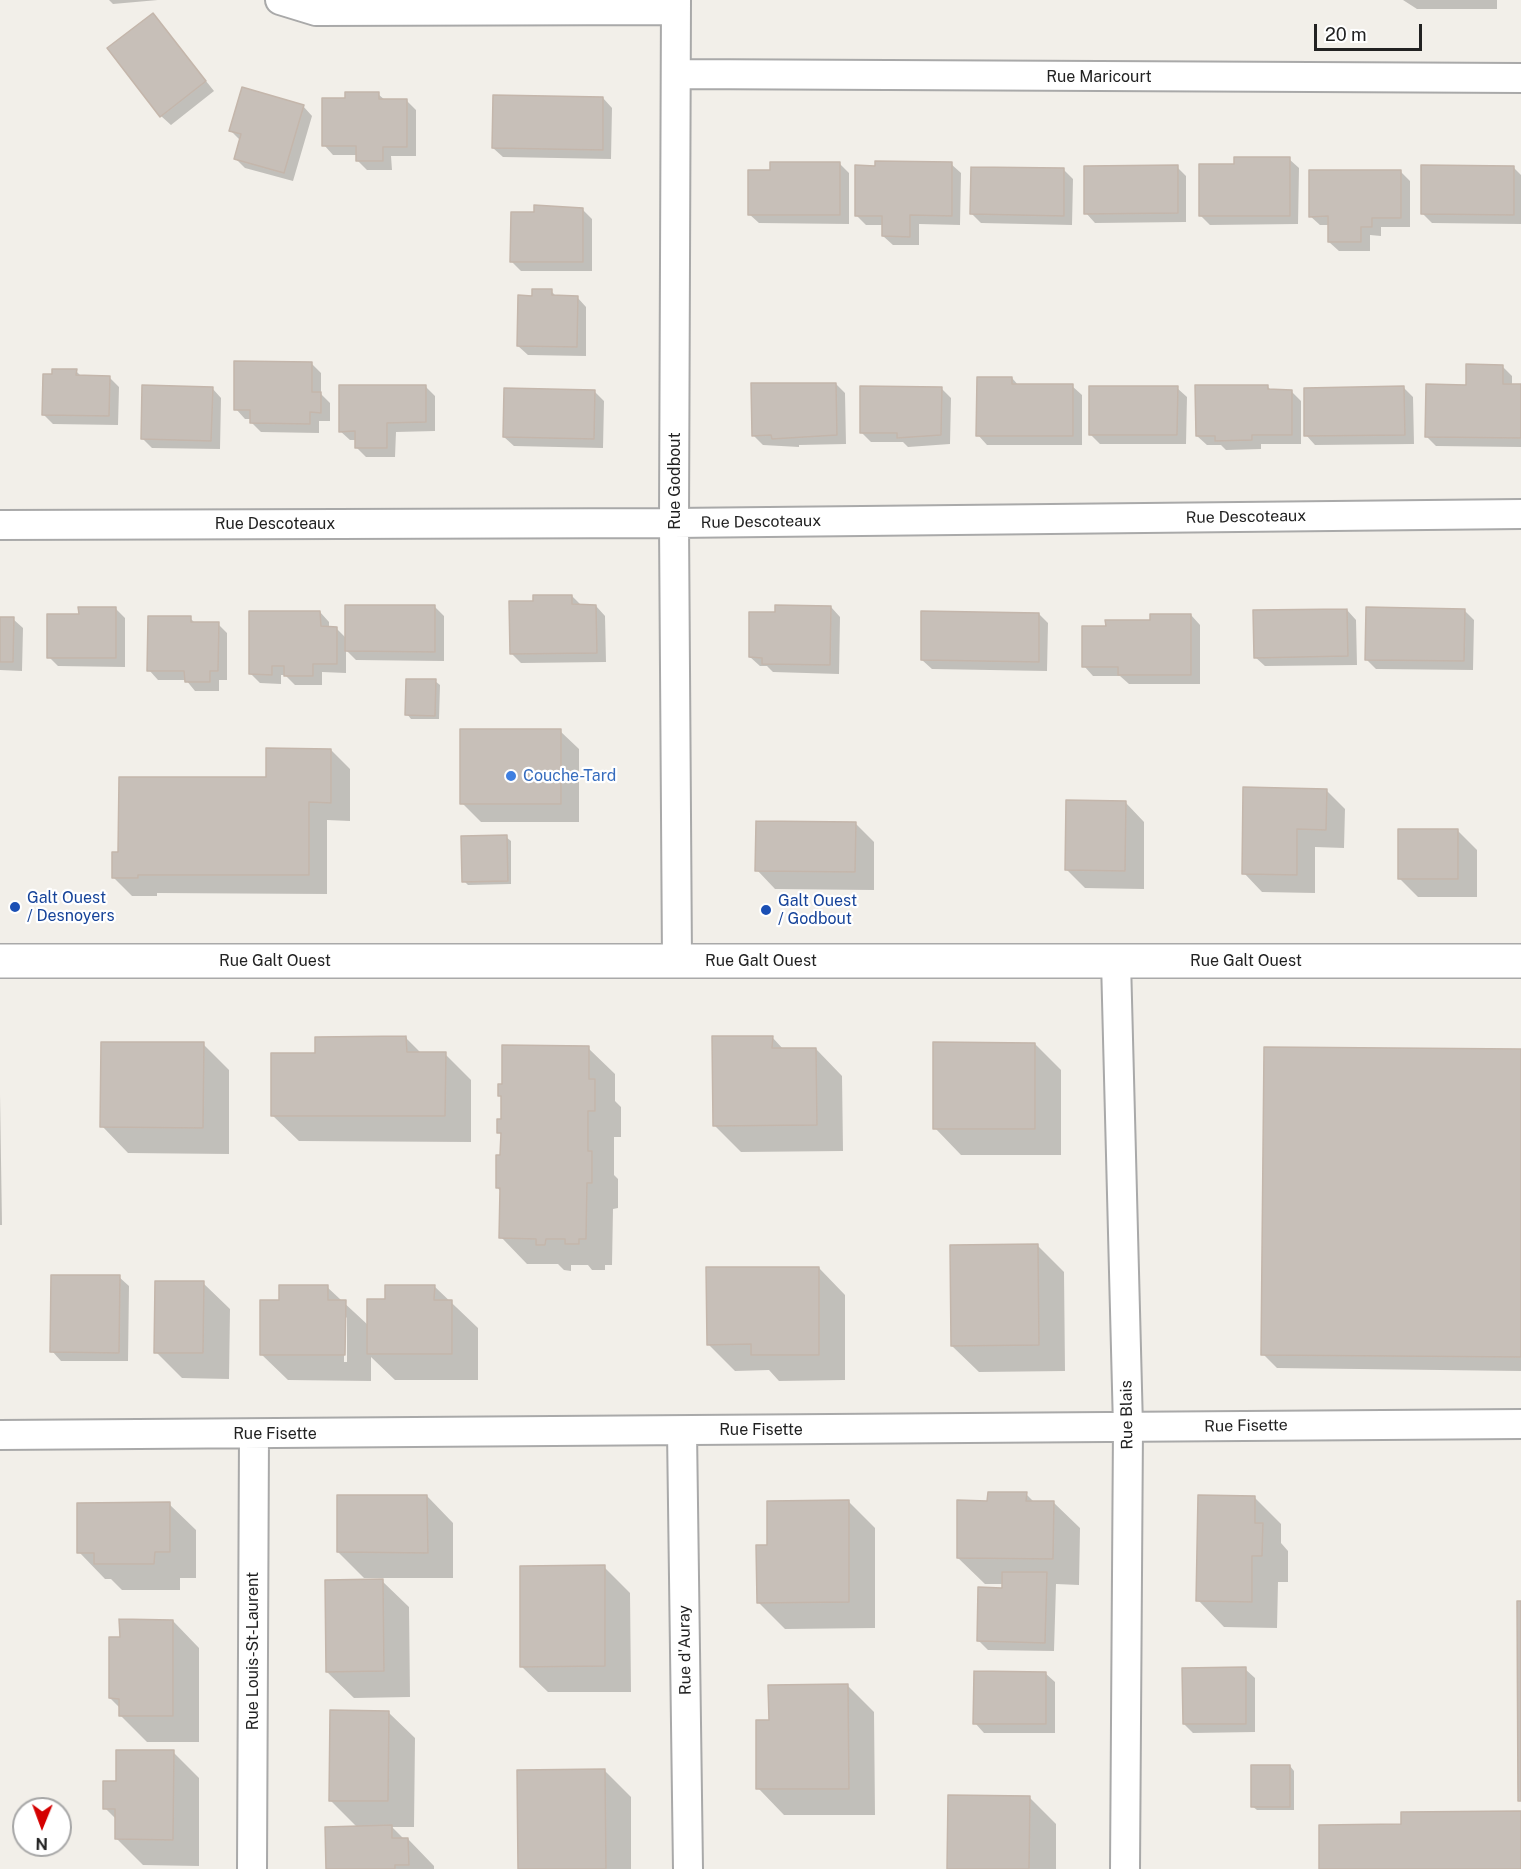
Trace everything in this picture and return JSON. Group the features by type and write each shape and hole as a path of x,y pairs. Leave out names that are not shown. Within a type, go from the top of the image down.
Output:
{"street":[{"path":"280,0 316,11 676,5"},
{"name":"Rue Godbout","path":"676,5 674,523 677,961"},
{"name":"Rue Maricourt","path":"677,74 1521,78"},
{"name":"Rue Descoteaux","path":"0,525 674,523 1521,514"},
{"name":"Rue Galt Ouest","path":"0,961 1521,961"},
{"name":"Rue Blais","path":"1116,961 1128,1427 1125,1869"},
{"name":"Rue Fisette","path":"0,1435 1521,1424"},
{"name":"Rue d'Auray","path":"682,1431 688,1869"},
{"name":"Rue Louis-St-Laurent","path":"252,1869 254,1434"}],"building":[{"path":"153,13 206,81 160,117 107,48"},
{"path":"242,87 304,105 284,173 234,159 241,134 229,131"},
{"path":"345,92 379,92 379,99 407,99 407,147 383,147 383,161 356,161 356,146 322,146 322,98 345,98"},
{"path":"493,95 603,97 603,150 492,148"},
{"path":"1234,157 1290,157 1290,216 1199,216 1199,164 1234,164"},
{"path":"875,161 952,162 952,216 910,215 910,237 882,236 882,216 855,216 855,165 875,166"},
{"path":"770,162 840,162 840,215 748,215 748,170 770,170"},
{"path":"1178,165 1178,213 1084,214 1084,166"},
{"path":"1421,165 1514,166 1514,215 1421,214"},
{"path":"971,167 1064,168 1064,216 970,214"},
{"path":"1309,170 1401,170 1401,218 1372,218 1372,227 1361,227 1361,242 1328,242 1328,216 1309,217"},
{"path":"534,205 583,208 583,262 510,262 511,212 534,212"},
{"path":"532,289 552,289 552,295 578,296 577,347 517,346 518,295 532,296"},
{"path":"234,361 312,362 312,392 321,392 321,413 310,412 310,424 250,423 250,410 234,410"},
{"path":"1466,364 1503,365 1503,384 1521,384 1521,438 1425,437 1426,384 1466,385"},
{"path":"52,369 77,369 76,375 110,376 109,416 42,415 43,374 52,374"},
{"path":"977,377 1012,377 1012,384 1073,384 1073,436 976,436"},
{"path":"751,383 836,383 837,435 772,439 771,435 752,436"},
{"path":"142,385 213,387 211,441 141,439"},
{"path":"339,385 426,385 426,422 387,423 387,448 355,448 355,431 339,432"},
{"path":"1195,385 1268,385 1268,389 1292,390 1292,435 1252,435 1252,440 1215,441 1215,436 1196,436"},
{"path":"860,386 942,387 941,435 897,438 897,433 860,433"},
{"path":"1089,386 1178,386 1177,435 1089,435"},
{"path":"1404,386 1405,435 1304,436 1304,388"},
{"path":"504,388 595,390 594,439 503,437"},
{"path":"533,595 572,595 572,604 596,605 597,653 510,654 509,601 533,601"},
{"path":"345,605 435,605 435,652 345,651"},
{"path":"775,605 831,606 830,665 762,664 762,658 749,657 749,612 775,612"},
{"path":"78,607 116,607 116,658 47,658 47,614 79,614"},
{"path":"1366,607 1465,609 1464,661 1365,660"},
{"path":"1347,609 1348,656 1254,658 1253,610"},
{"path":"249,611 320,611 321,626 337,627 337,664 313,664 313,676 284,676 284,666 272,666 272,675 249,674"},
{"path":"921,611 1039,613 1039,662 921,660"},
{"path":"1150,614 1191,614 1191,675 1118,675 1118,667 1082,667 1082,626 1106,626 1105,620 1150,620"},
{"path":"148,616 191,616 191,622 219,622 218,671 210,671 210,682 185,682 184,671 147,671"},
{"path":"0,617 14,617 13,662 0,662"},
{"path":"406,679 436,679 435,716 405,715"},
{"path":"460,729 561,729 561,804 460,804"},
{"path":"266,748 331,749 331,803 309,802 309,875 138,875 138,878 112,878 112,852 118,852 119,777 266,777"},
{"path":"1243,787 1327,789 1326,830 1297,829 1297,875 1242,874"},
{"path":"1066,800 1126,801 1125,871 1065,870"},
{"path":"756,821 856,822 855,872 755,871"},
{"path":"1398,829 1458,829 1458,879 1398,879"},
{"path":"507,835 508,881 462,882 461,836"},
{"path":"406,1036 407,1052 446,1052 445,1116 271,1116 271,1053 315,1053 315,1037"},
{"path":"712,1036 773,1036 772,1048 816,1048 817,1125 713,1126"},
{"path":"101,1042 204,1042 203,1128 100,1127"},
{"path":"933,1042 1035,1043 1035,1129 933,1129"},
{"path":"502,1045 589,1046 589,1079 595,1079 595,1111 588,1111 588,1151 592,1151 592,1183 587,1183 586,1239 579,1239 579,1244 565,1244 565,1239 546,1239 545,1245 536,1245 536,1239 499,1238 500,1188 496,1188 496,1155 500,1155 501,1133 497,1133 497,1119 501,1119 501,1096 498,1096 498,1084 502,1084"},
{"path":"1264,1047 1521,1049 1521,1357 1261,1355"},
{"path":"1038,1244 1039,1345 951,1346 950,1245"},
{"path":"706,1267 819,1267 819,1355 751,1355 751,1344 707,1345"},
{"path":"51,1275 120,1275 119,1353 50,1352"},
{"path":"155,1281 204,1281 203,1353 154,1353"},
{"path":"279,1285 328,1285 328,1300 346,1300 345,1355 260,1355 260,1300 279,1300"},
{"path":"385,1285 435,1285 434,1300 452,1300 452,1354 367,1354 367,1299 385,1299"},
{"path":"988,1492 1027,1492 1026,1501 1054,1501 1053,1559 957,1558 957,1500 987,1501"},
{"path":"337,1495 427,1495 428,1553 337,1552"},
{"path":"1198,1495 1255,1496 1255,1523 1263,1523 1262,1556 1252,1556 1252,1602 1196,1601"},
{"path":"849,1500 849,1602 757,1603 756,1545 767,1545 767,1501"},
{"path":"170,1502 170,1552 155,1552 154,1564 94,1564 94,1553 77,1553 77,1503"},
{"path":"605,1565 605,1666 520,1667 520,1566"},
{"path":"1002,1572 1047,1572 1045,1643 977,1641 978,1587 1002,1588"},
{"path":"383,1579 384,1671 326,1672 325,1580"},
{"path":"1517,1601 1521,1601 1521,1801 1518,1801"},
{"path":"119,1619 173,1620 173,1716 119,1716 119,1699 109,1698 109,1637 120,1637"},
{"path":"1246,1667 1246,1724 1183,1724 1182,1668"},
{"path":"974,1671 1046,1672 1046,1724 973,1724"},
{"path":"848,1684 849,1789 756,1789 756,1720 769,1720 768,1685"},
{"path":"330,1710 389,1711 388,1801 329,1801"},
{"path":"116,1750 174,1750 173,1840 115,1839 115,1809 103,1809 103,1781 116,1781"},
{"path":"1251,1765 1290,1765 1290,1807 1251,1807"},
{"path":"605,1769 606,1869 518,1869 517,1770"},
{"path":"948,1795 1030,1796 1029,1869 947,1869"},
{"path":"1521,1811 1521,1869 1319,1869 1319,1825 1401,1824 1401,1812"},
{"path":"392,1825 392,1838 408,1838 409,1865 395,1865 395,1869 326,1869 325,1827"}],"place":[{"name":"Couche-Tard","path":"511,776"},
{"name":"Galt Ouest / Desnoyers","path":"15,907"},
{"name":"Galt Ouest / Godbout","path":"766,910"}]}
